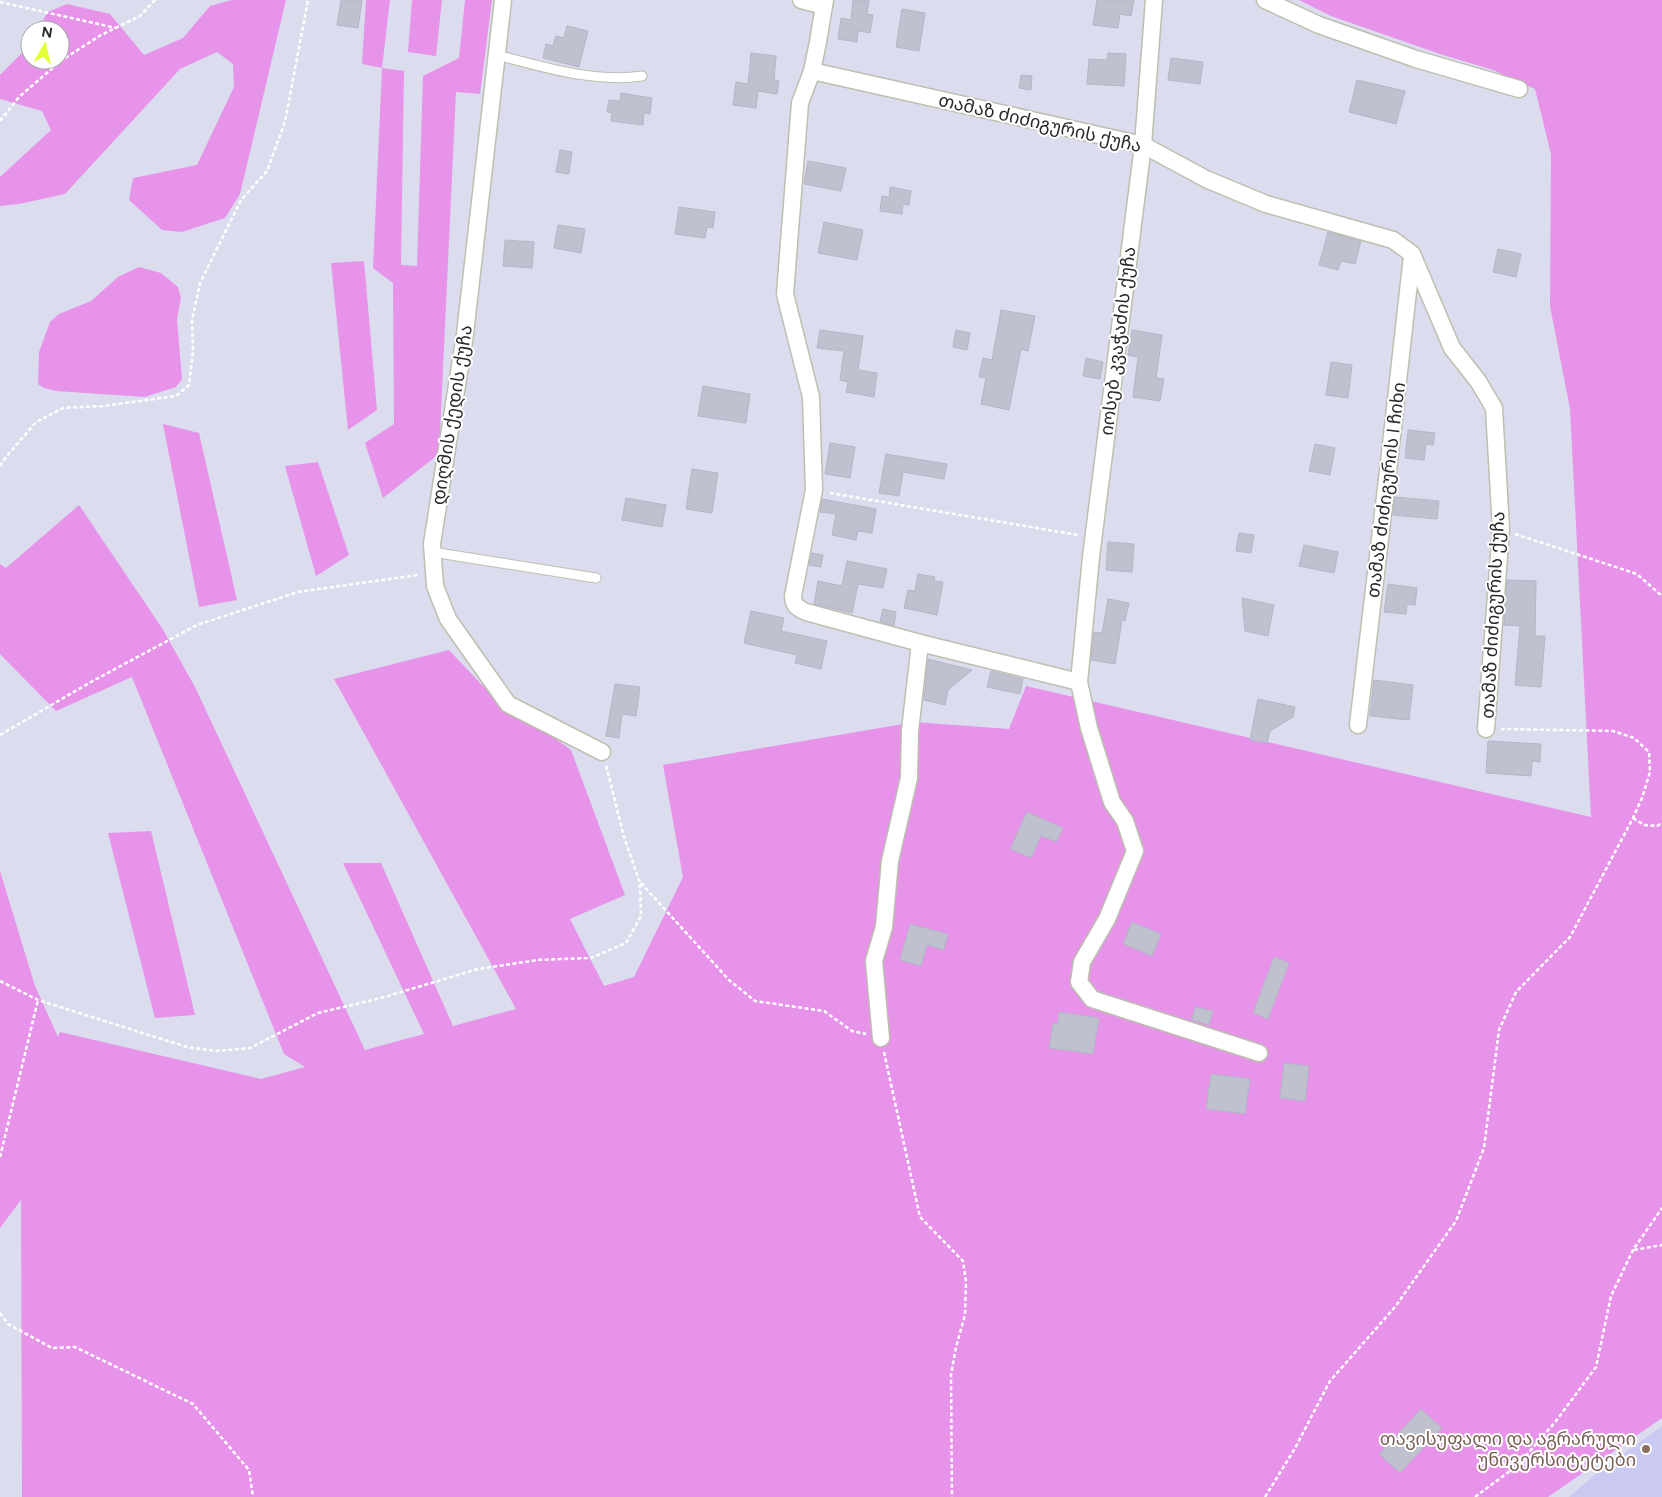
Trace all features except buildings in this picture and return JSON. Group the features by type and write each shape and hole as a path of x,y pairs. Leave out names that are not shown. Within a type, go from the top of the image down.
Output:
{"street":[{"name":"დიღმის ქედის ქუჩა","path":"503,0 465,334 432,544 435,586 448,620 508,704 602,752"},
{"path":"801,0 824,3 812,71 800,103 785,294 811,397 814,490 793,602 797,608 806,612 920,643 1079,682"},
{"name":"იოსებ კვაჭაძის ქუჩა","path":"1154,0 1143,145 1093,538 1079,682 1090,728 1112,802 1125,820 1135,851 1107,919 1082,962 1079,982 1092,999 1259,1053"},
{"path":"1265,0 1319,25 1416,59 1519,89"},
{"name":"თამაზ ძიძიგურის ქუჩა","path":"812,71 1143,145 1206,179 1266,204 1393,240 1412,254 1452,348 1478,381 1494,408 1501,529 1486,729"},
{"name":"თამაზ ძიძიგურის I ჩიხი","path":"1358,725 1412,254"},
{"path":"881,1038 874,961 884,926 890,861 909,778 910,731 920,643"}],"lane":[{"path":"497,55 550,69 605,77 624,79 642,76"},
{"path":"432,552 596,578"}],"path":[{"path":"0,121 19,97 62,60 101,35 140,16 155,0"},
{"path":"0,466 36,422 63,408 104,406 176,396 189,385 193,352 192,320 200,282 241,200 267,171 285,122 308,0"},
{"path":"0,2 117,28"},
{"path":"814,490 1093,538"},
{"path":"1501,529 1637,574 1662,596"},
{"path":"0,735 197,625 298,592 434,572"},
{"path":"1265,1497 1294,1450 1330,1381 1395,1306 1456,1221 1484,1148 1499,1030 1516,992 1570,936 1633,818 1642,798 1650,772 1649,752 1634,738 1613,731 1486,729"},
{"path":"0,981 38,1000 187,1047 216,1051 250,1048 318,1013 381,998 478,969 538,960 590,958 626,943 641,916 640,882 624,837 602,752"},
{"path":"1633,818 1644,825 1657,826 1662,823"},
{"path":"640,882 729,980 755,1000 824,1012 852,1030 881,1038 920,1217 963,1261 966,1282 965,1315 956,1347 951,1376 952,1497"},
{"path":"0,1157 38,1000"},
{"path":"1475,1497 1518,1464 1556,1421 1596,1367 1611,1296 1633,1250 1662,1208"},
{"path":"1633,1250 1662,1245"},
{"path":"0,1313 8,1324 52,1348 76,1346 193,1404 249,1470 253,1497"}],"shaded area":[{"path":"232,0 286,0 240,194 225,218 182,232 162,230 129,200 133,178 197,165 234,87 233,64 217,52 180,69 65,194 0,206 0,177 51,130 42,111 0,99 0,75 20,55 20,70 70,70 70,20 43,20 48,12 67,4 110,14 144,55 183,38 210,6"},
{"path":"366,0 390,0 382,68 362,64"},
{"path":"412,0 442,0 436,56 408,52"},
{"path":"465,0 492,0 480,94 456,92 439,454 383,498 365,443 394,424 393,283 373,268 382,68 404,71 401,265 417,266 423,76 459,58"},
{"path":"1299,0 1662,0 1662,1418 1548,1497 22,1497 21,1200 0,1228 0,871 35,986 58,1037 60,1032 261,1079 305,1067 284,1054 132,677 56,711 0,654 0,564 6,568 79,505 162,628 195,687 365,1050 424,1034 343,863 381,863 453,1026 516,1009 334,679 449,650 482,685 571,750 625,895 570,919 604,986 634,977 683,877 663,765 915,722 1009,729 1026,686 1591,817 1570,409 1550,306 1551,154 1535,89 1493,70 1440,54 1331,16"},
{"path":"364,261 377,410 348,430 331,263"},
{"path":"139,267 161,273 178,287 181,298 177,319 182,379 176,387 145,397 56,391 44,388 38,384 39,352 50,322 59,314 91,301 118,277"},
{"path":"163,424 199,433 237,600 199,607"},
{"path":"318,462 349,555 316,576 285,466"},
{"path":"151,831 195,1015 155,1018 108,833"},
{"name":"თავისუფალი და აგრარული უნივერსიტეტები","path":"1662,1426 1662,1497 1569,1497 1597,1473"}],"place":[{"name":"თავისუფალი და აგრარული უნივერსიტეტები","path":"1646,1449"}]}
